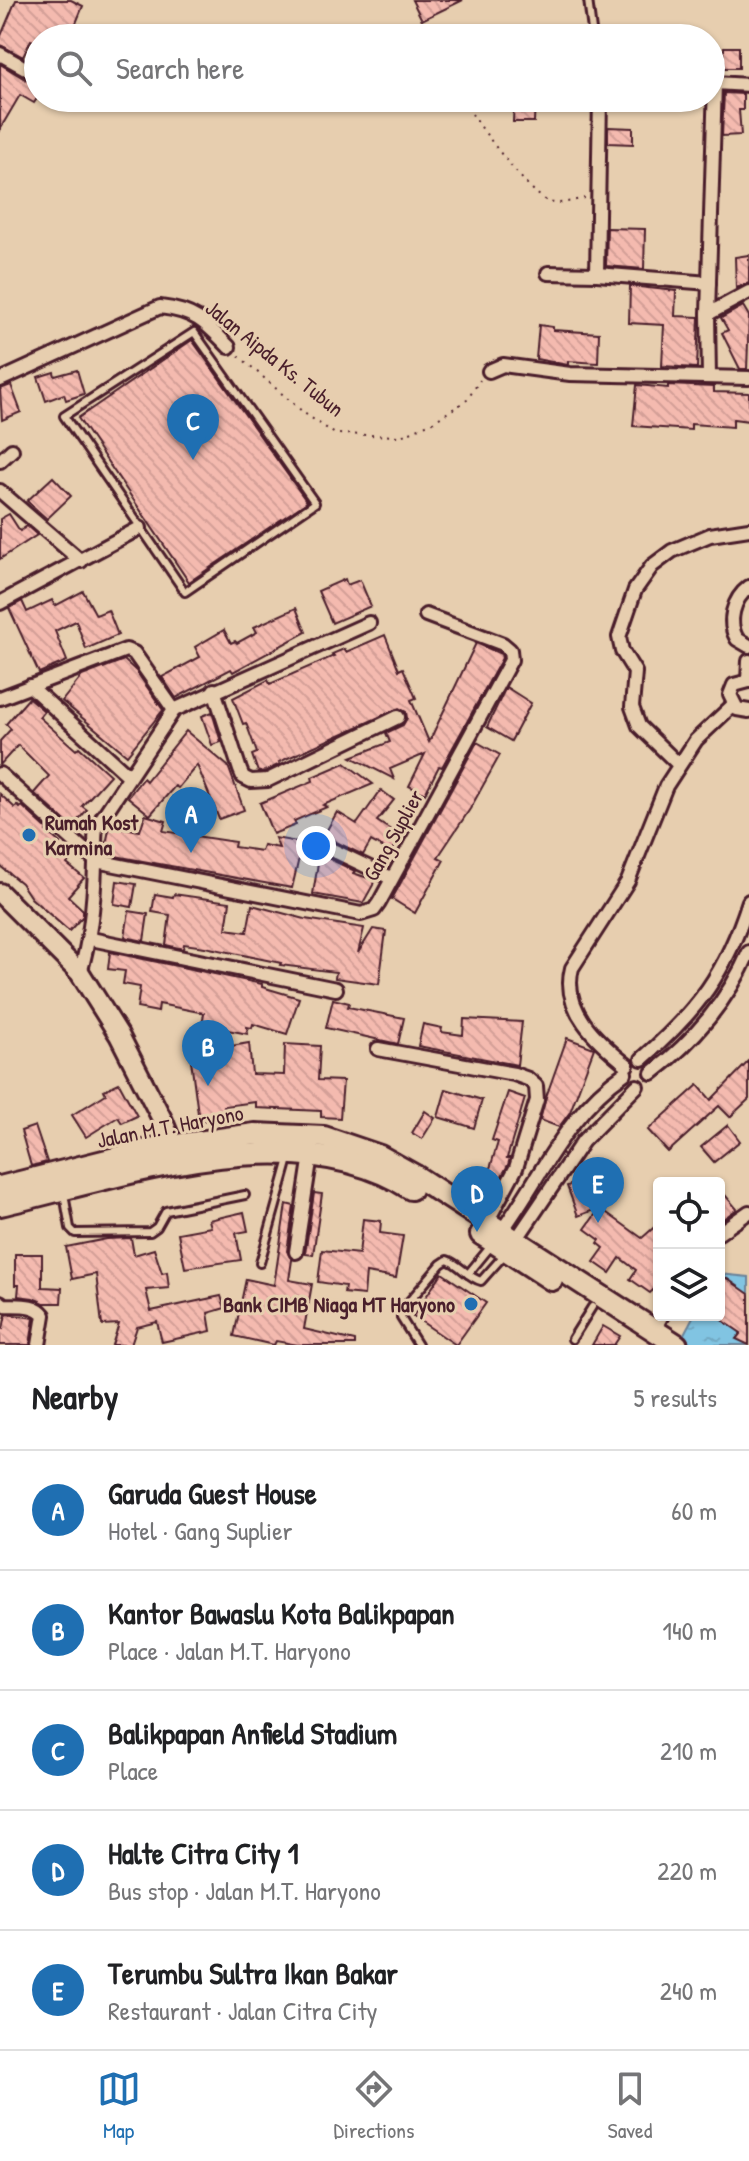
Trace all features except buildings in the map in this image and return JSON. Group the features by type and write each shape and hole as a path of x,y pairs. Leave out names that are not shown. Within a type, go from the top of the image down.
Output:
{"main road":[{"name":"Jalan M.T. Haryono","path":"0,1187 175,1155 255,1134 324,1137 380,1156 501,1237 592,1307 656,1330"},
{"name":"Jalan M.T. Haryono","path":"0,1205 160,1166 175,1155 301,1153 366,1167 402,1183 501,1237 677,1345"}],"street":[{"path":"0,54 24,67"},
{"path":"725,83 749,85"},
{"path":"597,274 600,112"},
{"path":"709,377 712,112"},
{"path":"548,273 709,283"},
{"path":"708,314 749,292"},
{"name":"Jalan Aipda Ks. Tubun","path":"0,380 160,307 185,310 206,323 229,347"},
{"path":"487,372 503,365 570,374 749,378"},
{"path":"0,461 12,450"},
{"path":"0,491 81,561"},
{"path":"0,603 140,528"},
{"path":"679,765 639,726 632,707 635,672 622,651 619,637 635,590 652,566 672,551 710,535 749,529"},
{"path":"749,587 738,598 731,622 737,639 749,646"},
{"name":"Gang Suplier","path":"96,861 361,914 374,910 511,660 510,650 503,644 426,615"},
{"path":"80,973 91,939 96,827 174,710 369,623"},
{"path":"0,698 126,650 134,653 174,710"},
{"path":"733,705 731,689 739,681 748,680 749,661"},
{"path":"30,686 129,776"},
{"path":"214,690 240,770 243,777 251,781 268,780 398,717"},
{"path":"637,1086 628,1081 626,1069 580,1017 570,999 568,983 572,968 628,881 666,786 696,740 733,705"},
{"path":"733,705 748,713"},
{"path":"0,774 96,861"},
{"path":"326,847 391,878"},
{"path":"0,893 80,973 119,1035 163,1121 175,1155"},
{"path":"501,1237 554,1148 632,1060 642,1059 675,1030 706,994 732,949 749,901"},
{"path":"91,939 336,989"},
{"path":"501,1237 533,1216 564,1165 583,1141 637,1086 649,1082 652,1073 701,1027 725,996 749,952"},
{"path":"378,1049 514,1074 536,1086 537,1100 505,1194 501,1237"},
{"path":"642,1059 649,1064 652,1073"},
{"path":"296,1252 301,1153"},
{"path":"519,1206 533,1216"},
{"path":"725,1229 749,1212"},
{"path":"0,1302 34,1307 42,1312 39,1345"}],"lane":[{"path":"588,0 591,24"},
{"path":"194,332 315,503 185,592 140,528 64,416 194,332"},
{"path":"260,1263 301,1153"},
{"path":"63,1191 70,1228 75,1233 150,1232 157,1227 166,1211 245,1195"},
{"path":"418,1345 401,1318 403,1308 447,1260 481,1281 501,1237"},
{"path":"468,1274 501,1237"},
{"path":"572,1339 592,1307"}],"path":[{"path":"472,114 518,172 547,200 556,203 598,196"},
{"name":"Jalan Aipda Ks. Tubun","path":"229,347 304,413 335,434 401,436 433,422 467,400 487,372"}],"water":[{"path":"725,1275 749,1277 749,1345 678,1345 691,1321 725,1321"}],"place":[{"name":"Balikpapan Anfield Stadium","path":"193,460"},
{"name":"Rumah Kost Karmina","path":"29,835"},
{"name":"Garuda Guest House","path":"191,853"},
{"name":"Kantor Bawaslu Kota Balikpapan","path":"208,1086"},
{"name":"Terumbu Sultra Ikan Bakar","path":"598,1223"},
{"name":"Halte Citra City 1","path":"477,1232"},
{"name":"Bank CIMB Niaga MT Haryono","path":"471,1304"}]}
